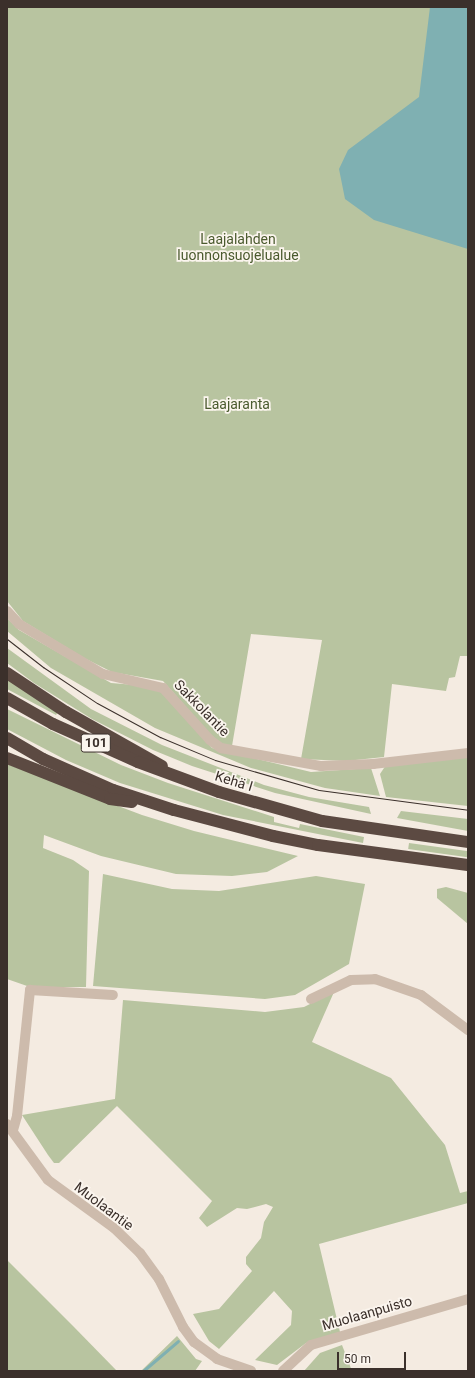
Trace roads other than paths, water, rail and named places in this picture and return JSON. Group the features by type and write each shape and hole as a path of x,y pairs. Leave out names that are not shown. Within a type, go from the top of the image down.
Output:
{"highway":[{"path":"7,673 66,712 143,754 187,781"},
{"name":"Kehä I","path":"7,698 53,724 187,781 282,811 365,829 468,842"},
{"name":"101","path":"7,738 43,759 113,790 174,810"},
{"path":"7,758 110,799 174,810 273,836 362,851 468,865"}],"street":[{"name":"Sakkolantie","path":"7,611 19,624 103,674 118,679 152,683 163,688 210,740 220,748 321,766 373,764 468,753"},
{"path":"311,999 351,980 375,979 421,995 468,1030"},
{"path":"10,1127 17,1116 30,990 113,995"},
{"name":"Muolaantie","path":"10,1127 48,1180 114,1228 140,1253 159,1279 183,1327 194,1342 217,1359 251,1371"},
{"name":"Muolaanpuisto","path":"283,1371 311,1344 468,1299"}],"water":[{"path":"430,7 468,7 468,249 374,220 345,199 339,169 348,150 419,97"}],"waterway":[{"path":"143,1371 178,1341"}],"tram line":[{"path":"7,639 43,667 97,703 160,737 215,760 319,790 468,810"}],"park label":[{"name":"Laajalahden luonnonsuojelualue","path":"238,248"},
{"name":"Laajaranta","path":"237,404"}]}
